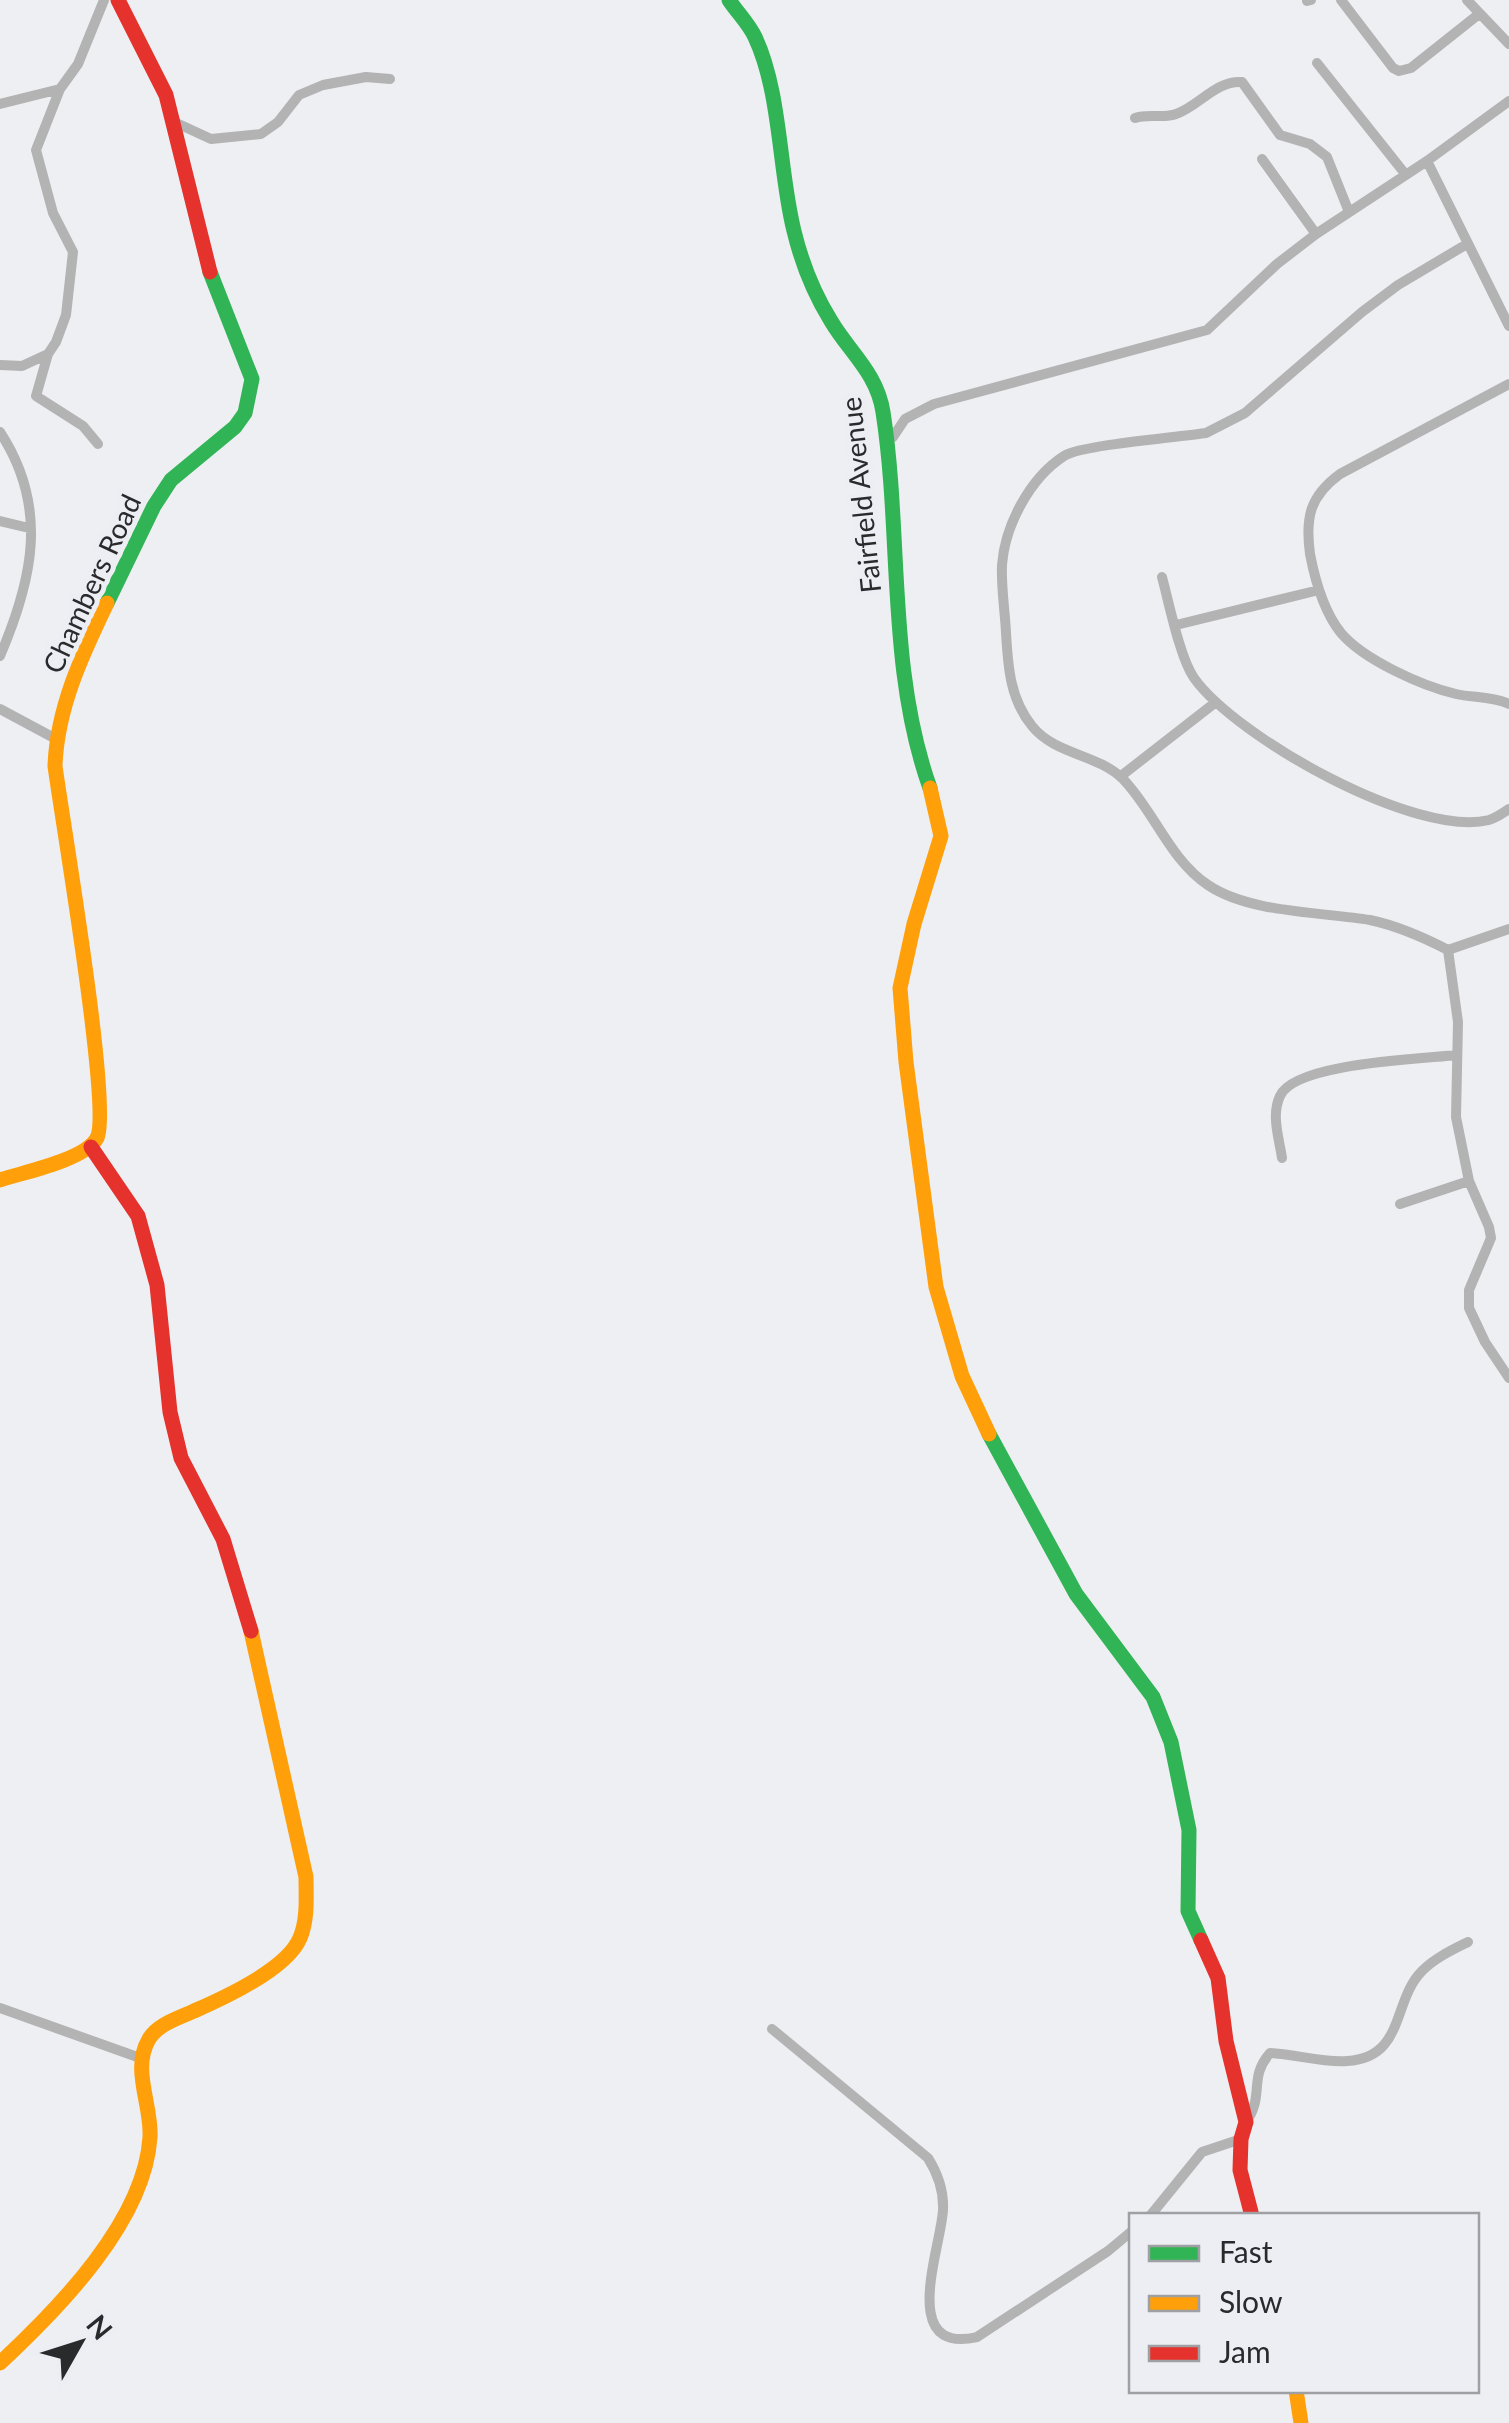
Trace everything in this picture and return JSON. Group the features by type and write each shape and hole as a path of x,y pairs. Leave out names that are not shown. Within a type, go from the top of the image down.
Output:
{"street":[{"path":"98,444 84,426 36,396 48,354 66,315 73,252 53,213 36,150 60,88 78,64 104,0"},
{"name":"Chambers Road","path":"91,1147 100,1128 94,1042 55,766 56,739 80,660 154,506 190,460 235,427 251,397 252,379 206,261 172,120 155,69 118,0"},
{"name":"Fairfield Avenue","path":"730,0 755,38 765,70 803,268 832,324 874,378 887,439 897,604 911,715 941,836 914,924 900,988 936,1286 962,1376 1006,1468 1076,1594 1153,1697 1171,1742 1189,1830 1188,1910 1218,1978 1226,2041 1246,2122"},
{"path":"1341,0 1394,68 1400,70 1411,68 1479,14"},
{"path":"1467,0 1509,44"},
{"path":"1317,63 1406,175"},
{"path":"172,120 212,138 261,134 278,122 299,95 322,85 366,78 390,79"},
{"path":"1135,118 1177,114 1231,82 1242,82 1280,135 1316,147 1327,157 1349,212"},
{"path":"0,104 60,88"},
{"path":"887,439 893,437 905,419 934,404 1189,338 1207,330 1277,264 1316,234 1509,101"},
{"path":"1262,159 1316,234"},
{"path":"1427,161 1509,326"},
{"path":"1467,244 1386,294 1245,413 1226,424 1206,434 1068,453 1044,472 1018,509 1002,562 1008,666 1015,701 1033,728 1054,746 1120,776 1186,864 1208,886 1264,905 1376,921 1419,935 1448,950 1509,929"},
{"path":"0,365 22,366 48,354"},
{"path":"1509,384 1323,486 1314,500 1308,537 1320,590 1341,633 1359,649 1406,676 1509,704"},
{"path":"0,432 16,458 31,510 31,556 21,607 0,656"},
{"path":"0,521 30,528"},
{"path":"1162,577 1192,676 1216,702 1295,762 1341,786 1436,818 1488,820 1509,809"},
{"path":"1176,625 1320,590"},
{"path":"1120,776 1216,702"},
{"path":"0,709 56,739"},
{"path":"1448,950 1458,1022 1456,1117 1469,1181 1490,1238 1469,1290 1469,1308 1484,1342 1509,1378"},
{"path":"1282,1158 1276,1119 1278,1098 1298,1077 1458,1055"},
{"path":"0,1180 73,1157 91,1147 138,1216 157,1285 170,1412 181,1458 223,1539 254,1642 306,1877 306,1916 296,1945 216,2002 162,2026 148,2040 143,2084 151,2129 147,2167 134,2197 66,2298 0,2363"},
{"path":"1400,1204 1469,1181"},
{"path":"1251,2213 1240,2170 1241,2140 1246,2122 1255,2110 1259,2066 1270,2052 1345,2062 1377,2051 1398,2025 1408,1989 1422,1971 1468,1942"},
{"path":"0,2008 143,2058"},
{"path":"772,2029 928,2158 938,2174 943,2211 929,2293 932,2321 945,2336 964,2340 978,2337 1108,2252 1129,2234"},
{"path":"1152,2213 1202,2152 1241,2140"},
{"path":"1296,2393 1301,2423"}],"traffic: fast":[{"path":"729,0 752,32 764,59 789,208 804,266 825,310 880,398 889,459 907,696 930,788"},
{"path":"107,603 154,506 171,480 235,427 245,413 252,379 210,272"},
{"path":"989,1434 1076,1594 1153,1697 1171,1742 1189,1830 1188,1911 1201,1940"}],"traffic: slow":[{"path":"0,1180 67,1159 97,1138 98,1075 55,766 66,703 107,603"},
{"path":"930,788 941,836 914,924 900,988 906,1062 936,1287 962,1376 989,1434"},
{"path":"0,2363 72,2290 116,2231 133,2200 150,2137 142,2075 149,2039 163,2025 269,1971 293,1950 303,1931 306,1877 251,1631"},
{"path":"1296,2393 1301,2423"}],"traffic: jam":[{"path":"118,0 166,95 210,272"},
{"path":"91,1147 138,1216 157,1285 170,1412 181,1458 223,1539 251,1631"},
{"path":"1201,1940 1218,1978 1226,2041 1246,2122 1240,2170 1251,2213"}]}
